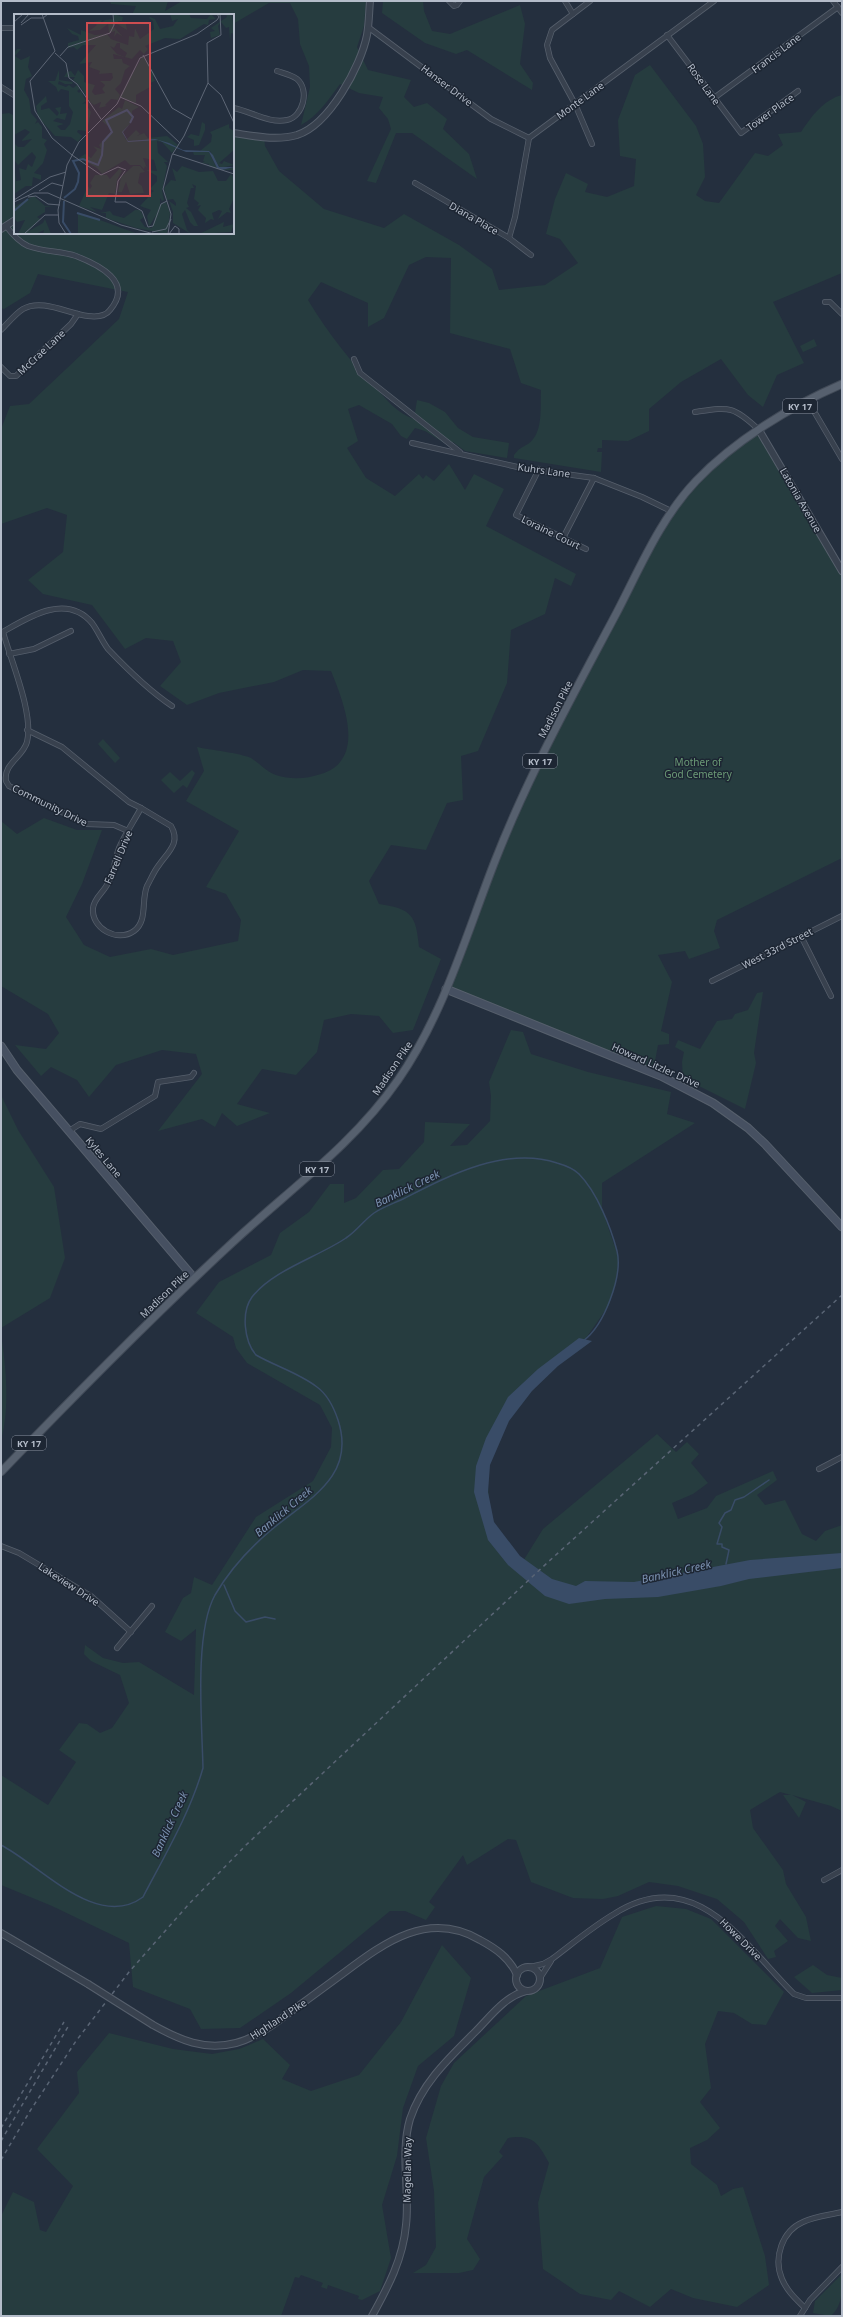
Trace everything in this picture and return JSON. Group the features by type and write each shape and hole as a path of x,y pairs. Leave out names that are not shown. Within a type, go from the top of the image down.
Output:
{"main road":[{"name":"KY 17","path":"671,511 708,469 744,440 808,401 842,384"},
{"name":"Madison Pike","path":"1,1472 76,1394 194,1278 327,1160 368,1118 385,1098 413,1057 446,989 503,840 519,804 640,564 671,511"},
{"name":"Howard Litzler Drive","path":"446,989 661,1076 714,1103 764,1144 842,1227"},
{"name":"Kyles Lane","path":"1,1046 17,1070 194,1278"}],"street":[{"path":"234,133 283,138 298,134 311,128 328,110 354,71 362,52 368,27 370,1"},
{"path":"449,1 454,6 460,1"},
{"path":"565,1 572,14"},
{"path":"590,1 552,30 547,45 550,58 575,104 592,144"},
{"name":"Monte Lane","path":"529,138 714,1"},
{"path":"833,1 842,13"},
{"name":"Francis Lane","path":"714,98 838,7"},
{"name":"Hanser Drive","path":"368,27 491,119 529,138"},
{"path":"1,28 14,28"},
{"name":"Rose Lane","path":"667,36 741,132"},
{"path":"234,108 277,121 288,120 294,117 302,107 303,90 297,79 277,71"},
{"path":"1,87 14,95"},
{"name":"Tower Place","path":"741,132 798,91"},
{"path":"509,238 515,217 529,138"},
{"name":"Diana Place","path":"415,183 509,238 531,254"},
{"path":"1,330 20,311 33,305 96,317 108,312 116,302 118,295 118,288 113,276 76,256 27,245 3,227 14,221"},
{"path":"825,302 830,302 842,314"},
{"name":"McCrae Lane","path":"1,366 10,376 16,376 71,324 78,314"},
{"path":"354,359 360,373 462,453"},
{"path":"808,401 842,459"},
{"path":"695,412 719,408 735,410 759,430"},
{"name":"Latonia Avenue","path":"759,430 842,571"},
{"name":"Kuhrs Lane","path":"412,443 462,453 522,468 539,469 594,478 642,497 671,511"},
{"name":"Loraine Court","path":"539,469 516,515 586,549"},
{"path":"563,538 594,478"},
{"path":"27,730 23,700 2,633 31,616 51,609 63,608 80,614 92,623 108,648 144,684 172,706"},
{"path":"9,654 34,649 71,631"},
{"name":"Farrell Drive","path":"27,730 62,748 129,802 141,808 171,826 175,839 172,849 159,865 145,891 142,915 138,927 128,934 115,935 98,925 94,919 92,908 96,898 109,882 119,850 141,808"},
{"name":"Community Drive","path":"27,730 24,748 15,758 5,777 9,786 86,824 114,825 128,831"},
{"name":"West 33rd Street","path":"712,981 842,916"},
{"path":"801,936 831,996"},
{"path":"69,1131 80,1124 96,1129 106,1127 154,1096 158,1082 191,1076 194,1073"},
{"path":"819,1469 842,1457"},
{"name":"Lakeview Drive","path":"1,1546 19,1553 91,1596 131,1632"},
{"path":"117,1648 152,1606"},
{"path":"824,1880 842,1870"},
{"name":"Howe Drive","path":"528,1967 543,1964 552,1959 613,1914 635,1903 659,1899 684,1901 707,1909 722,1919 794,1994 806,1998 842,1998"},
{"name":"Highland Pike","path":"1,1933 177,2039 194,2044 220,2046 245,2040 274,2024 382,1945 418,1930 439,1928 457,1931 476,1937 492,1947 508,1960 528,1967"},
{"name":"Howe Drive","path":"540,1978 552,1959"},
{"name":"Highland Pike","path":"508,1960 517,1975"},
{"path":"528,1967 537,1971 540,1978 534,1989 526,1991 516,1983 517,1975 528,1967"},
{"name":"Magellan Way","path":"372,2316 390,2282 402,2247 406,2225 406,2142 410,2120 418,2100 442,2065 510,1997 516,1983"},
{"name":"Magellan Way","path":"510,1997 526,1991"},
{"path":"805,2308 789,2291 781,2278 779,2258 783,2243 791,2231 802,2222 842,2212"},
{"path":"800,2316 805,2308 842,2267"}],"green space":[{"path":"110,1 168,1 165,11 182,1 366,1 364,26 357,47 368,70 411,80 404,97 414,107 427,103 447,119 443,129 469,154 477,179 412,133 396,133 376,183 367,181 391,129 388,119 379,108 383,97 359,93 340,84 318,112 301,125 310,87 309,66 300,44 298,19 290,3 269,3 234,23 234,14 132,14 136,6 111,4"},
{"path":"383,1 423,1 424,11 432,31 450,34 520,5 525,24 520,64 533,83 532,90 467,50 456,54 425,43 382,13"},
{"path":"650,65 696,126 703,144 705,177 696,195 705,201 719,203 755,153 768,156 783,145 778,134 801,132 818,109 835,97 842,95 842,273 773,302 804,363 777,375 763,407 748,395 721,359 681,382 649,409 649,431 628,441 602,440 602,448 598,448 597,452 602,452 601,472 514,458 517,451 528,444 537,433 541,411 541,390 521,383 510,349 450,333 451,258 426,257 409,265 384,318 368,327 368,303 321,282 308,300 323,324 348,357 366,378 398,410 414,419 417,400 429,403 445,412 458,428 473,437 509,443 507,458 465,451 453,442 449,446 425,431 415,428 407,439 401,436 392,424 359,405 348,409 358,441 347,448 366,478 395,496 419,474 423,479 426,475 434,481 449,464 465,490 474,474 504,489 486,526 576,574 571,586 555,578 545,614 511,630 507,683 478,751 461,756 463,800 447,803 426,850 391,845 369,881 379,904 399,908 410,915 416,927 419,947 441,959 413,1030 393,1033 379,1016 351,1014 324,1020 317,1052 296,1075 262,1069 237,1104 270,1113 237,1126 222,1113 215,1127 202,1119 158,1131 202,1074 196,1054 162,1050 116,1065 89,1097 77,1080 51,1067 41,1076 15,1045 46,1049 59,1033 48,1014 1,986 1,821 17,834 44,818 77,830 102,830 82,884 66,917 84,945 110,957 151,949 173,955 238,941 241,920 226,894 206,887 239,831 186,801 204,771 197,747 246,756 273,774 287,778 304,778 321,774 335,767 344,756 348,744 348,729 346,714 331,671 303,670 274,682 219,693 187,705 160,686 181,662 173,641 146,638 125,649 92,605 43,594 28,580 63,552 67,515 47,508 1,524 1,429 10,406 29,404 119,319 128,292 38,274 30,293 4,309 1,308 1,114 9,113 14,116 14,234 234,234 234,133 264,137 265,146 279,171 324,209 384,228 404,214 459,245 492,269 499,290 545,285 578,263 560,239 546,234 555,199 566,173 588,184 585,192 607,197 634,186 636,159 620,156 618,120 635,75"},
{"path":"814,339 817,346 803,352 800,346"},
{"name":"Mother of God Cemetery","path":"759,430 842,571 842,858 717,920 714,931 720,948 689,959 685,951 658,955 672,982 661,1031 669,1034 669,1044 658,1045 653,1072 446,989 503,840 641,564 696,481"},
{"path":"103,739 120,758 115,763 98,744"},
{"path":"192,770 195,773 187,788 183,785 174,793 161,780 170,772 180,781"},
{"path":"763,992 754,1053 756,1063 745,1109 683,1078 682,1062 684,1052 675,1047 678,1040 700,1049 717,1021 732,1019 735,1014 748,1010 757,993"},
{"path":"511,1030 523,1032 531,1054 588,1072 671,1092 667,1114 695,1123 602,1183 602,1209 619,1259 615,1285 609,1305 586,1338 565,1354 517,1400 486,1461 491,1525 520,1566 543,1529 657,1434 676,1452 687,1442 699,1454 691,1463 708,1483 693,1494 672,1503 678,1519 707,1508 716,1496 773,1471 777,1480 757,1495 765,1505 785,1500 802,1534 816,1541 825,1531 842,1525 842,1811 831,1806 792,1795 806,1802 799,1818 783,1795 791,1795 780,1792 750,1810 753,1828 783,1870 786,1884 806,1917 811,1941 798,1938 780,1919 775,1926 788,1941 774,1951 776,1957 768,1959 744,1922 717,1899 678,1886 649,1882 618,1896 603,1899 573,1898 531,1882 516,1840 508,1839 467,1865 463,1855 429,1902 435,1907 426,1920 405,1911 390,1911 291,1993 240,2028 201,2029 190,2009 133,1987 129,1943 52,1906 1,1885 1,1775 48,1805 76,1762 59,1750 79,1723 87,1724 100,1733 112,1728 129,1703 120,1675 91,1661 84,1654 85,1645 103,1658 123,1663 139,1662 194,1695 196,1629 181,1641 165,1632 183,1598 191,1593 194,1577 212,1585 256,1517 313,1481 331,1447 332,1428 320,1405 247,1363 236,1348 233,1337 196,1313 219,1282 271,1255 280,1233 309,1212 330,1184 344,1184 344,1203 356,1198 383,1170 399,1169 424,1142 425,1122 470,1124 450,1146 467,1145 490,1121 491,1096 489,1082"},
{"path":"1,1095 18,1130 54,1187 65,1258 50,1298 1,1328"},
{"path":"1,1334 6,1374 6,1415 1,1440"},
{"path":"656,1906 686,1909 711,1919 784,1992 766,2025 752,2024 734,2013 718,2011 705,2044 711,2088 700,2102 720,2128 707,2140 690,2148 691,2164 717,2185 721,2196 733,2189 743,2187 765,2256 769,2285 737,2307 693,2298 671,2289 650,2307 619,2291 611,2300 580,2294 543,2269 538,2203 549,2163 538,2145 523,2137 508,2138 499,2152 503,2156 484,2177 467,2239 480,2259 473,2270 459,2273 413,2273 426,2265 436,2247 434,2191 426,2138 441,2086 454,2063 526,1996 600,1968 622,1917"},
{"path":"442,1945 471,1978 454,2036 418,2066 403,2108 397,2156 382,2205 391,2258 380,2291 362,2300 358,2299 359,2296 328,2285 327,2289 321,2287 323,2283 301,2275 299,2278 295,2277 281,2316 1,2316 1,2216 13,2192 34,2202 40,2230 46,2232 73,2186 37,2149 79,2093 77,2072 109,2033 173,2049 212,2054 239,2049 263,2039 290,2065 282,2079 311,2091 359,2075 401,2022"},
{"path":"813,1965 827,1975 842,1978 842,1990 812,1993 794,1977"},
{"path":"842,2274 841,2297 835,2312 831,2316 813,2313 815,2301"}],"water":[{"path":"579,1338 592,1341 558,1366 532,1391 509,1421 490,1465 488,1492 494,1522 520,1556 552,1579 576,1586 585,1581 634,1582 750,1560 842,1553 842,1568 749,1579 721,1586 658,1597 605,1599 569,1604 545,1596 508,1565 488,1540 474,1492 476,1466 486,1438 508,1397 538,1369"}],"waterway":[{"name":"Banklick Creek","path":"1,1845 69,1891 88,1901 107,1906 125,1905 143,1897 184,1818 198,1785 203,1768 201,1679 204,1632 208,1611 215,1595 240,1560 270,1531 325,1486 334,1472 340,1457 342,1440 338,1420 332,1406 324,1394 310,1382 256,1355 252,1349 245,1326 246,1310 252,1297 261,1287 284,1271 346,1238 370,1216 378,1211 441,1180 459,1172 498,1161 518,1158 538,1159 569,1167 577,1172 586,1182 592,1190 602,1211 617,1251 617,1274 610,1300 605,1313 598,1324 591,1334 583,1341"},
{"path":"726,1564 729,1550 722,1547 722,1544 717,1544 722,1527 719,1523 725,1513 731,1510 735,1500 744,1497 769,1480"},
{"path":"224,1585 235,1611 246,1622 265,1617 275,1619"}],"railway":[{"path":"1,2160 30,2111 76,2041 129,1972 189,1904 245,1846 547,1563 842,1295"},
{"path":"1,2128 64,2022"},
{"path":"1,2141 69,2025"}]}
